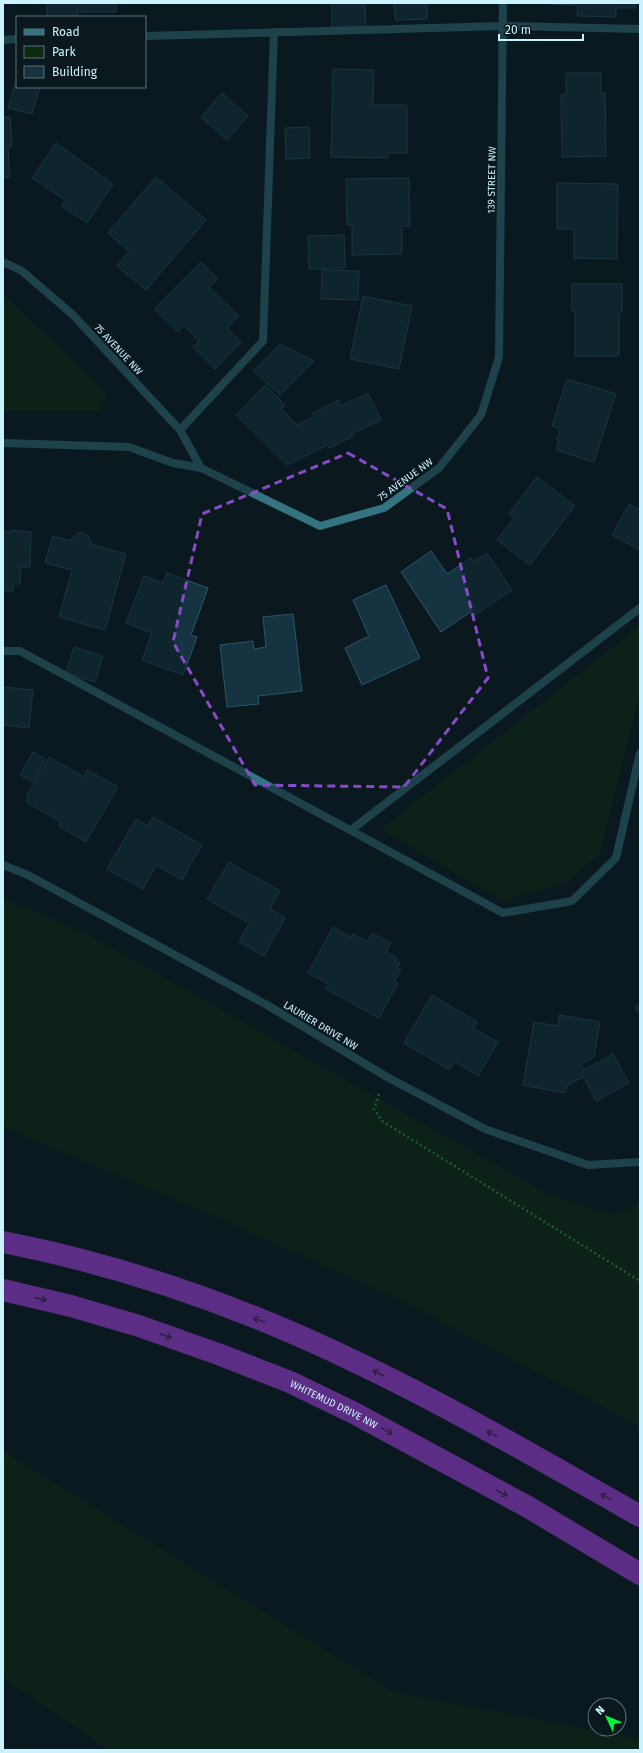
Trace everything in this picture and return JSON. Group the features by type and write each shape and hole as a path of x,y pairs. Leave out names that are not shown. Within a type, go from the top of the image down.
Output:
{"highway":[{"path":"3,1242 52,1251 131,1273 278,1328 366,1367 462,1417 640,1516"},
{"name":"WHITEMUD DRIVE NW","path":"3,1290 71,1306 139,1326 218,1354 290,1382 354,1413 528,1507 640,1574"}],"street":[{"name":"139 STREET NW","path":"500,358 503,3"},
{"path":"146,36 503,26 640,29"},
{"path":"180,430 263,341 274,32"},
{"path":"3,40 16,39"},
{"name":"75 AVENUE NW","path":"3,262 22,271 72,314 180,430 200,468"},
{"name":"75 AVENUE NW","path":"3,443 129,447 173,463 200,468 320,526 384,508 439,468 481,415 500,358"},
{"path":"351,830 640,608"},
{"path":"3,651 20,651 503,913 572,901 616,858 640,753"},
{"name":"LAURIER DRIVE NW","path":"3,865 28,875 267,1005 387,1077 485,1129 588,1165 640,1162"}],"path":[{"path":"387,1077 374,1109 382,1121 640,1281"}],"highlighted area":[{"path":"348,453 447,509 488,678 404,787 255,785 173,642 202,514"}],"green space":[{"path":"3,294 107,393 100,411 3,411"},
{"path":"640,626 640,694 600,853 568,882 502,901 381,829"},
{"path":"3,898 87,934 548,1194 612,1215 640,1205 640,1426 398,1299 205,1212 3,1127"},
{"path":"3,1451 393,1692 587,1729 587,1737 627,1737 640,1739 640,1750 109,1750 3,1678"}],"building":[{"path":"47,3 78,3 78,16 47,16"},
{"path":"80,3 116,3 116,12 80,12"},
{"path":"332,3 365,3 366,28 332,29"},
{"path":"394,3 427,3 427,19 395,20"},
{"path":"548,3 636,3 636,8 616,8 616,17 577,16 578,5"},
{"path":"333,69 374,70 373,105 407,105 407,153 388,153 388,158 331,157"},
{"path":"566,73 601,73 601,94 605,93 606,156 562,157 561,95 566,94"},
{"path":"16,80 16,88 40,88 32,114 8,108"},
{"path":"222,93 248,116 227,140 201,117"},
{"path":"10,116 12,146 8,146 10,177 3,178 3,117"},
{"path":"309,127 310,158 286,159 285,128"},
{"path":"56,143 113,184 87,223 62,206 65,200 32,178"},
{"path":"156,177 206,220 146,290 117,266 129,251 108,233"},
{"path":"409,178 410,226 402,226 402,254 352,255 352,225 347,225 346,179"},
{"path":"557,183 618,184 617,259 574,258 574,229 557,229"},
{"path":"344,235 345,268 309,269 308,236"},
{"path":"201,262 218,279 209,287 239,316 227,328 241,342 215,369 193,347 199,341 184,326 178,332 154,309"},
{"path":"322,270 359,271 358,300 321,299"},
{"path":"572,284 622,284 622,312 619,312 619,356 575,356 575,311 572,311"},
{"path":"363,296 412,306 399,369 350,359"},
{"path":"280,344 314,361 280,395 254,371"},
{"path":"567,379 616,394 594,462 556,450 560,429 552,426"},
{"path":"265,385 285,405 281,409 297,425 314,416 313,413 338,400 341,406 368,393 381,420 351,434 353,436 330,448 328,445 287,465 236,415"},
{"path":"537,477 575,506 530,565 497,540 514,518 509,514"},
{"path":"629,504 640,510 640,550 612,535"},
{"path":"11,530 31,532 30,567 21,567 20,584 14,584 13,591 3,591 3,532 11,532"},
{"path":"78,533 87,535 91,544 126,554 105,630 59,617 72,570 45,563 53,536 71,541"},
{"path":"431,551 447,574 471,558 473,562 487,553 512,590 475,615 472,611 441,632 401,572"},
{"path":"167,573 208,588 191,635 197,637 183,675 142,660 152,633 126,623 144,576 163,583"},
{"path":"386,585 420,658 362,685 345,648 369,636 353,600"},
{"path":"293,614 302,691 258,696 259,704 227,707 220,645 253,641 254,649 266,647 263,617"},
{"path":"74,647 103,656 95,682 66,673"},
{"path":"3,687 33,690 29,728 3,725"},
{"path":"33,752 45,759 33,782 20,775"},
{"path":"49,757 84,777 87,770 118,787 86,842 59,826 61,822 26,802 28,798 26,797"},
{"path":"153,817 202,845 182,880 156,865 143,889 107,869 136,819 148,826"},
{"path":"229,862 280,891 270,909 285,918 264,956 239,942 249,923 207,899"},
{"path":"333,927 351,937 353,934 368,942 372,933 391,943 386,952 397,958 395,961 400,963 397,968 401,970 394,981 398,983 379,1018 326,989 329,984 308,973"},
{"path":"432,995 477,1022 473,1028 498,1042 478,1076 454,1061 449,1070 404,1043"},
{"path":"640,1004 640,1015 635,1008"},
{"path":"559,1015 600,1022 594,1057 581,1064 584,1070 613,1054 629,1083 596,1101 583,1077 568,1085 565,1093 523,1085 534,1022 558,1026"}]}
